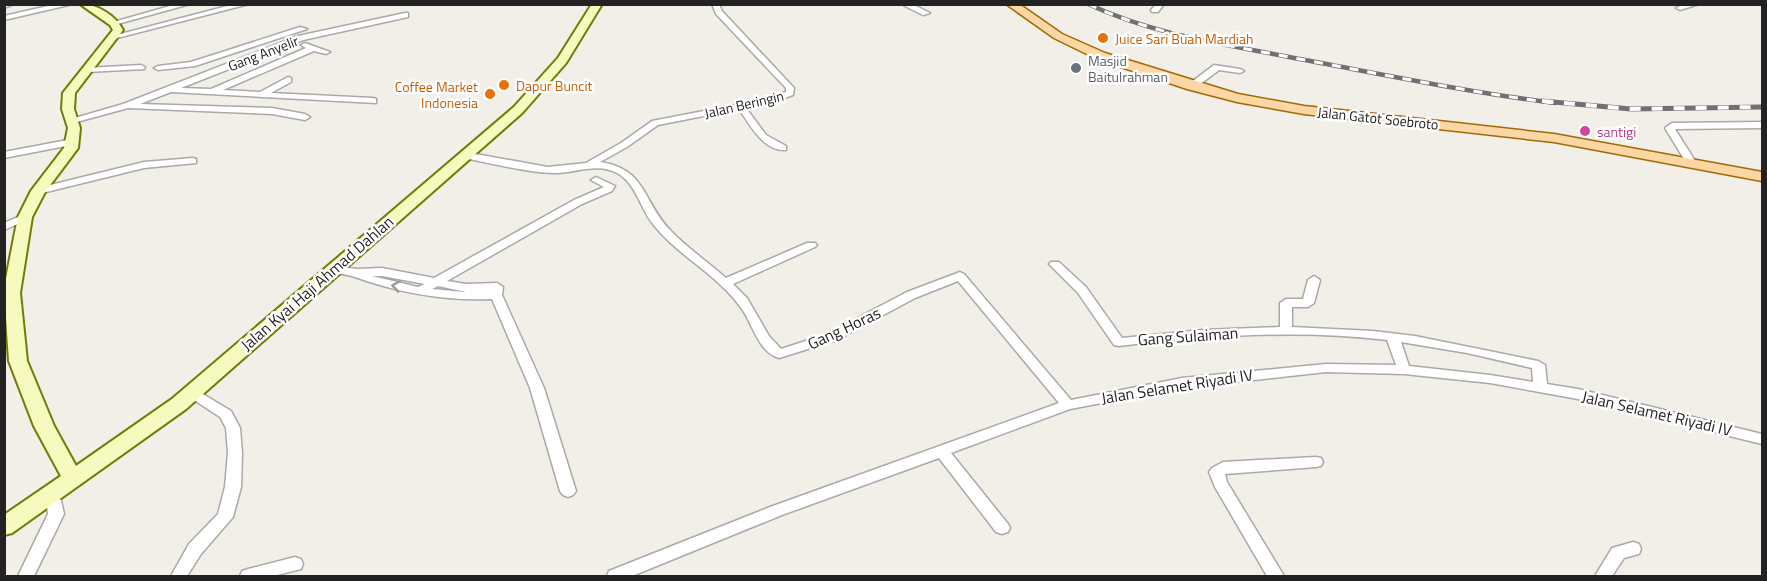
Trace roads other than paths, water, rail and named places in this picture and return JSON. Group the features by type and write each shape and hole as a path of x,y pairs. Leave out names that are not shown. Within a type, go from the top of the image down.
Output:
{"main road":[{"name":"Jalan Gatot Soebroto","path":"1011,4 1058,36 1078,46 1192,86 1276,106 1554,138 1762,177"}],"street":[{"path":"4,6 11,4"},
{"path":"4,18 70,4"},
{"path":"86,4 113,30"},
{"path":"73,478 33,402 15,343 12,293 25,217 38,191 67,155 73,142 73,120 68,109 69,93 113,30 187,4"},
{"path":"113,30 246,4"},
{"name":"Jalan Kyai Haji Ahmad Dahlan","path":"4,527 193,393 530,98 587,23 597,4"},
{"name":"Jalan Beringin","path":"591,163 624,145 656,123 779,98 791,91 765,59 719,12 715,4"},
{"path":"904,4 926,13"},
{"path":"1680,8 1696,4"},
{"name":"Gang Anyelir","path":"73,120 126,106 293,41 405,15"},
{"path":"85,72 139,69 154,65 158,68 198,63 303,29"},
{"path":"293,41 326,52"},
{"path":"210,93 313,48"},
{"path":"1192,86 1217,68 1240,71"},
{"path":"260,95 288,80"},
{"path":"170,89 373,101"},
{"path":"740,105 763,137 783,148"},
{"name":"Gang Anyelir","path":"126,106 272,111 305,117"},
{"path":"1692,164 1670,129 1672,126 1762,125"},
{"path":"4,155 73,142"},
{"name":"Gang Horas","path":"464,155 552,171 591,163 613,168 629,177 638,188 652,214 668,234 744,302 771,348 779,354 832,337 911,295 960,276 1068,405"},
{"path":"38,191 144,165 194,161"},
{"path":"422,290 610,186 596,180"},
{"path":"4,227 25,217"},
{"path":"725,283 811,245"},
{"name":"Gang Sulaiman","path":"1055,264 1082,290 1119,342 1181,334 1286,330 1393,338 1456,346 1538,365 1541,388"},
{"path":"332,269 357,273 382,272 466,288 497,287 496,295 537,388 568,491"},
{"path":"357,273 371,282 460,297 496,295"},
{"path":"1286,330 1286,303 1308,303 1314,280"},
{"path":"1393,338 1404,370"},
{"name":"Jalan Selamet Riyadi IV","path":"615,576 776,511 1068,405 1182,383 1326,368 1404,370 1490,379 1578,394 1762,439"},
{"path":"179,576 195,549 225,517 233,487 235,453 233,428 226,414 193,393"},
{"path":"941,450 1002,528"},
{"path":"1276,576 1220,483 1217,472 1222,468 1316,462"},
{"path":"26,576 56,514 54,504 45,497"},
{"path":"1603,576 1618,553 1633,549"},
{"path":"248,576 295,564"}],"railway":[{"path":"1088,4 1138,24 1215,43 1457,88 1555,103"},
{"path":"1542,101 1631,109 1762,107"}],"place":[{"name":"Juice Sari Buah Mardiah","path":"1103,38"},
{"name":"Masjid Baitulrahman","path":"1076,68"},
{"name":"Dapur Buncit","path":"504,85"},
{"name":"Coffee Market Indonesia","path":"490,94"},
{"name":"santigi","path":"1585,131"}]}
